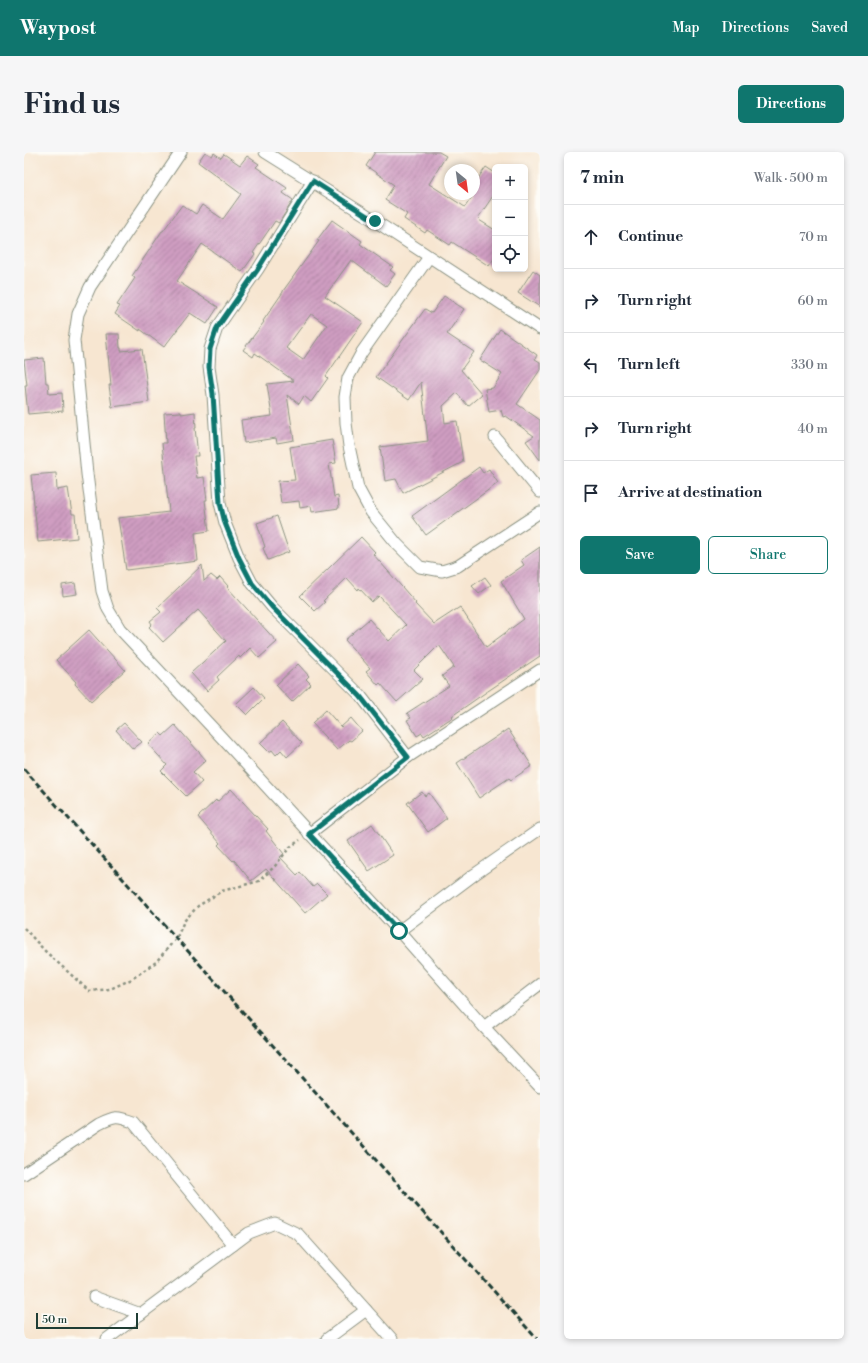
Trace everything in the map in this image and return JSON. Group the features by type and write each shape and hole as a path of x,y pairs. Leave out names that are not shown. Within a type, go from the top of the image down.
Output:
{"street":[{"path":"181,152 90,287 78,314 74,340 87,474 102,592 108,609 120,629 399,931 484,1027 540,1087"},
{"path":"265,152 313,181 540,329"},
{"path":"313,181 258,269 217,328 210,349 209,367 213,394 220,503 225,523 239,558 252,583 272,607 360,696 408,757"},
{"path":"429,257 362,352 348,378 345,397 346,422 349,446 358,488 371,512 397,544 420,567 442,571 458,566 540,512"},
{"path":"495,438 540,492"},
{"path":"309,834 408,757 540,670"},
{"path":"399,931 475,874 540,829"},
{"path":"484,1027 540,984"},
{"path":"24,1174 99,1124 110,1118 121,1117 133,1122 233,1245"},
{"path":"107,1339 249,1233 275,1224 298,1234 392,1339"},
{"path":"94,1297 141,1314"},
{"path":"327,1339 366,1310"}],"path":[{"path":"24,928 88,991 110,989 132,978 156,962 177,937 184,921 198,906 222,890 259,881 275,866 290,847 309,834"}],"building":[{"path":"205,152 212,156 214,153 221,158 224,154 240,165 247,156 259,164 256,167 287,188 283,193 293,200 279,223 275,221 242,272 202,244 177,281 218,307 207,324 190,313 164,347 140,329 140,331 115,314 120,306 117,305 135,278 132,276 162,231 182,205 196,214 202,205 223,219 241,194 198,162"},
{"path":"375,152 439,152 446,156 429,184 444,194 444,200 454,200 465,207 470,200 480,200 480,176 486,167 492,171 492,197 478,218 492,228 492,262 489,266 452,242 450,245 427,230 425,233 404,219 407,214 385,200 394,185 366,166"},
{"path":"332,220 362,241 360,244 393,267 390,270 395,274 386,286 351,260 325,296 363,322 326,376 328,378 311,402 304,396 299,404 287,395 294,440 277,443 276,438 244,443 241,420 272,416 267,384 294,381 255,353 253,357 243,350 264,322 263,321 283,291 319,241 317,240","holes":["311,314 327,325 303,360 286,348"]},
{"path":"533,270 540,275 540,307 518,293"},
{"path":"444,296 464,309 447,334 474,352 461,370 482,394 468,406 457,393 443,406 445,423 457,421 463,462 403,493 396,479 385,481 380,447 428,441 421,382 409,400 376,377 425,309 432,313"},
{"path":"500,329 537,355 535,359 540,362 540,370 517,404 540,420 540,460 526,441 534,436 506,416 503,417 501,410 489,412 485,389 493,388 502,374 480,360"},
{"path":"106,334 119,334 121,351 142,349 149,402 112,407"},
{"path":"44,358 46,383 48,383 49,394 62,393 63,411 28,414 24,360"},
{"path":"181,412 181,414 195,412 198,456 194,456 197,478 204,477 209,531 195,533 198,561 126,570 118,518 169,512 162,443 166,443 164,413"},
{"path":"332,440 336,463 329,464 334,497 338,496 339,508 312,512 311,506 300,508 299,501 281,503 278,481 295,480 290,447"},
{"path":"479,467 483,473 489,469 498,483 426,535 412,516"},
{"path":"56,473 57,490 68,488 72,514 75,514 77,538 38,542 31,475"},
{"path":"277,516 289,552 268,560 263,548 265,547 257,523"},
{"path":"361,537 375,552 373,554 434,624 460,607 486,647 524,619 501,581 524,565 521,560 540,547 540,656 424,736 422,733 417,736 407,720 411,718 407,713 449,686 442,676 454,667 439,645 414,670 423,679 397,702 380,683 378,685 366,671 370,668 345,640 369,619 389,641 406,625 379,596 372,602 347,578 323,601 325,602 315,611 300,596"},
{"path":"202,565 204,581 211,575 217,580 220,577 228,586 227,587 277,642 259,658 250,648 240,658 239,656 217,677 219,680 207,691 191,673 226,641 198,610 163,642 149,627 152,624 150,621 161,612 157,608"},
{"path":"485,577 491,585 479,594 472,586"},
{"path":"75,583 77,594 63,596 62,585"},
{"path":"89,630 125,670 91,701 56,660"},
{"path":"298,664 309,676 306,679 311,684 292,702 276,685"},
{"path":"254,687 264,698 247,715 236,704"},
{"path":"326,710 341,727 351,718 362,731 351,741 349,740 337,750 312,723"},
{"path":"282,722 302,743 287,757 281,750 276,755 272,750 269,752 260,743"},
{"path":"124,723 142,742 133,749 116,730"},
{"path":"175,725 206,760 193,772 202,782 186,796 161,771 167,765 148,744 160,733 163,736"},
{"path":"508,729 532,766 511,780 509,778 479,798 457,763"},
{"path":"231,789 268,829 266,831 284,854 280,857 297,875 300,872 313,887 317,884 327,894 305,913 266,869 251,881 234,860 233,861 218,845 220,843 198,817 216,800 217,802"},
{"path":"422,792 425,796 429,793 447,818 428,832 407,803"},
{"path":"372,824 393,855 369,871 348,841"}],"railway":[{"path":"24,769 537,1339"}],"route":[{"path":"375,221 313,181 258,269 217,328 210,349 209,367 213,394 220,503 225,523 239,558 252,583 272,607 360,696 408,757 309,834 399,931"}]}
